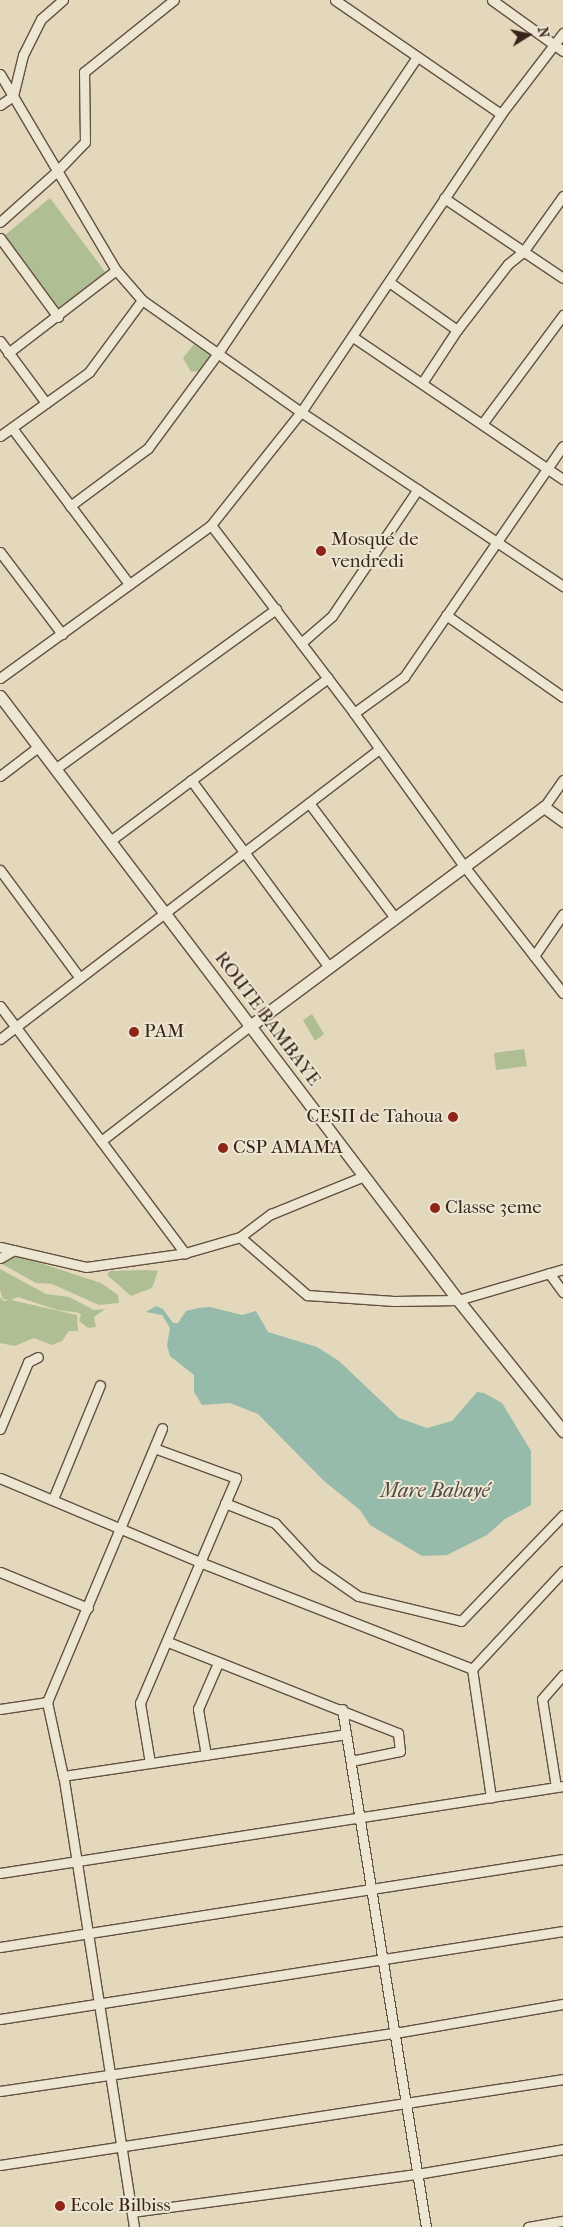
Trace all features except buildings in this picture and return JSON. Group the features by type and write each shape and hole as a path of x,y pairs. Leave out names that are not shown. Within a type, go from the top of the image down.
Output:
{"street":[{"path":"0,105 13,96 23,55 41,19 63,0"},
{"path":"335,0 500,114"},
{"path":"492,0 563,51"},
{"path":"0,222 58,172 85,142 84,72 168,1"},
{"path":"0,678 211,524 301,412 353,337 500,114 563,33"},
{"path":"70,506 148,448 218,353 417,57"},
{"path":"0,74 116,270 142,300 301,412 563,586"},
{"path":"422,383 458,330 508,264 523,252 563,196"},
{"path":"444,198 563,278"},
{"path":"0,238 58,317"},
{"path":"8,353 58,317 116,270"},
{"path":"389,282 458,330"},
{"path":"0,436 89,372 142,300"},
{"path":"482,424 563,315"},
{"path":"353,337 563,479"},
{"path":"0,342 46,403"},
{"path":"12,428 129,584"},
{"path":"354,713 404,677 563,446"},
{"path":"301,643 332,616 418,489"},
{"path":"211,524 354,713 464,866 563,993"},
{"path":"0,552 62,634"},
{"path":"55,769 276,610"},
{"path":"446,616 563,697"},
{"path":"110,841 328,678"},
{"name":"ROUTE BAMBAYE","path":"0,696 458,1300 563,1431"},
{"path":"0,776 38,747"},
{"path":"0,1039 379,749"},
{"path":"191,780 329,967"},
{"path":"101,1141 250,1026 544,807 563,780"},
{"path":"309,803 395,918"},
{"path":"544,807 563,821"},
{"path":"0,870 80,978"},
{"path":"534,956 563,914"},
{"path":"0,1006 185,1253"},
{"path":"0,1247 86,1267 185,1253 240,1237 271,1214 364,1176"},
{"path":"240,1237 307,1295 394,1301 458,1300 563,1269"},
{"path":"0,1258 14,1250"},
{"path":"548,1273 563,1292"},
{"path":"0,1429 28,1362 38,1357"},
{"path":"53,1499 100,1385"},
{"path":"134,2227 63,1776 47,1702 162,1428"},
{"path":"150,1763 140,1703 202,1563 236,1478 154,1448"},
{"path":"0,1478 202,1563 472,1669"},
{"path":"225,1503 275,1523 315,1566 358,1596 461,1621 563,1515"},
{"path":"472,1669 563,1571"},
{"path":"0,1573 88,1608"},
{"path":"168,1642 342,1709 398,1733 400,1751 351,1760"},
{"path":"206,1755 198,1708 218,1662"},
{"path":"472,1669 491,1798"},
{"path":"0,1873 358,1820 560,1787 542,1699 563,1675"},
{"path":"0,1709 47,1702"},
{"path":"342,1709 351,1760 358,1820 384,1961 426,2227"},
{"path":"63,1776 346,1734"},
{"path":"0,1947 88,1935 563,1859"},
{"path":"0,2019 563,1932"},
{"path":"0,2091 395,2032 563,2004"},
{"path":"0,2165 563,2079"},
{"path":"132,2212 417,2174 563,2149"},
{"path":"528,2227 563,2222"}],"shaded area":[{"path":"50,198 106,273 57,309 4,236"},
{"path":"194,344 211,354 206,370 191,372 183,358"},
{"path":"312,1014 324,1034 315,1041 303,1020"},
{"path":"524,1049 527,1066 496,1070 494,1053"},
{"path":"0,1250 101,1283 118,1295 119,1303 99,1305 52,1284 36,1283 0,1263"},
{"path":"0,1269 46,1294 69,1297 94,1310 105,1309 94,1317 96,1327 88,1328 79,1321 81,1314 57,1310 18,1297 11,1300 77,1315 78,1331 69,1331 62,1341 52,1345 34,1338 15,1346 0,1343 0,1297 3,1301 10,1300 3,1299 0,1290"},
{"path":"110,1271 158,1271 152,1288 131,1296 107,1275"}],"water":[{"name":"Mare Babayé","path":"156,1306 163,1309 173,1323 178,1323 186,1311 198,1308 210,1307 242,1315 256,1311 268,1332 317,1347 339,1361 399,1418 427,1428 452,1421 477,1392 484,1393 502,1403 531,1451 531,1505 505,1519 487,1535 447,1555 422,1556 370,1525 360,1510 324,1481 258,1414 230,1403 202,1405 194,1392 194,1375 170,1356 167,1345 170,1328 162,1315 146,1312"}],"place":[{"name":"Mosqué de vendredi","path":"321,551"},
{"name":"PAM","path":"134,1032"},
{"name":"CESII de Tahoua","path":"453,1117"},
{"name":"CSP AMAMA","path":"223,1148"},
{"name":"Classe 3eme","path":"435,1208"},
{"name":"Ecole Bilbiss","path":"60,2206"}]}
